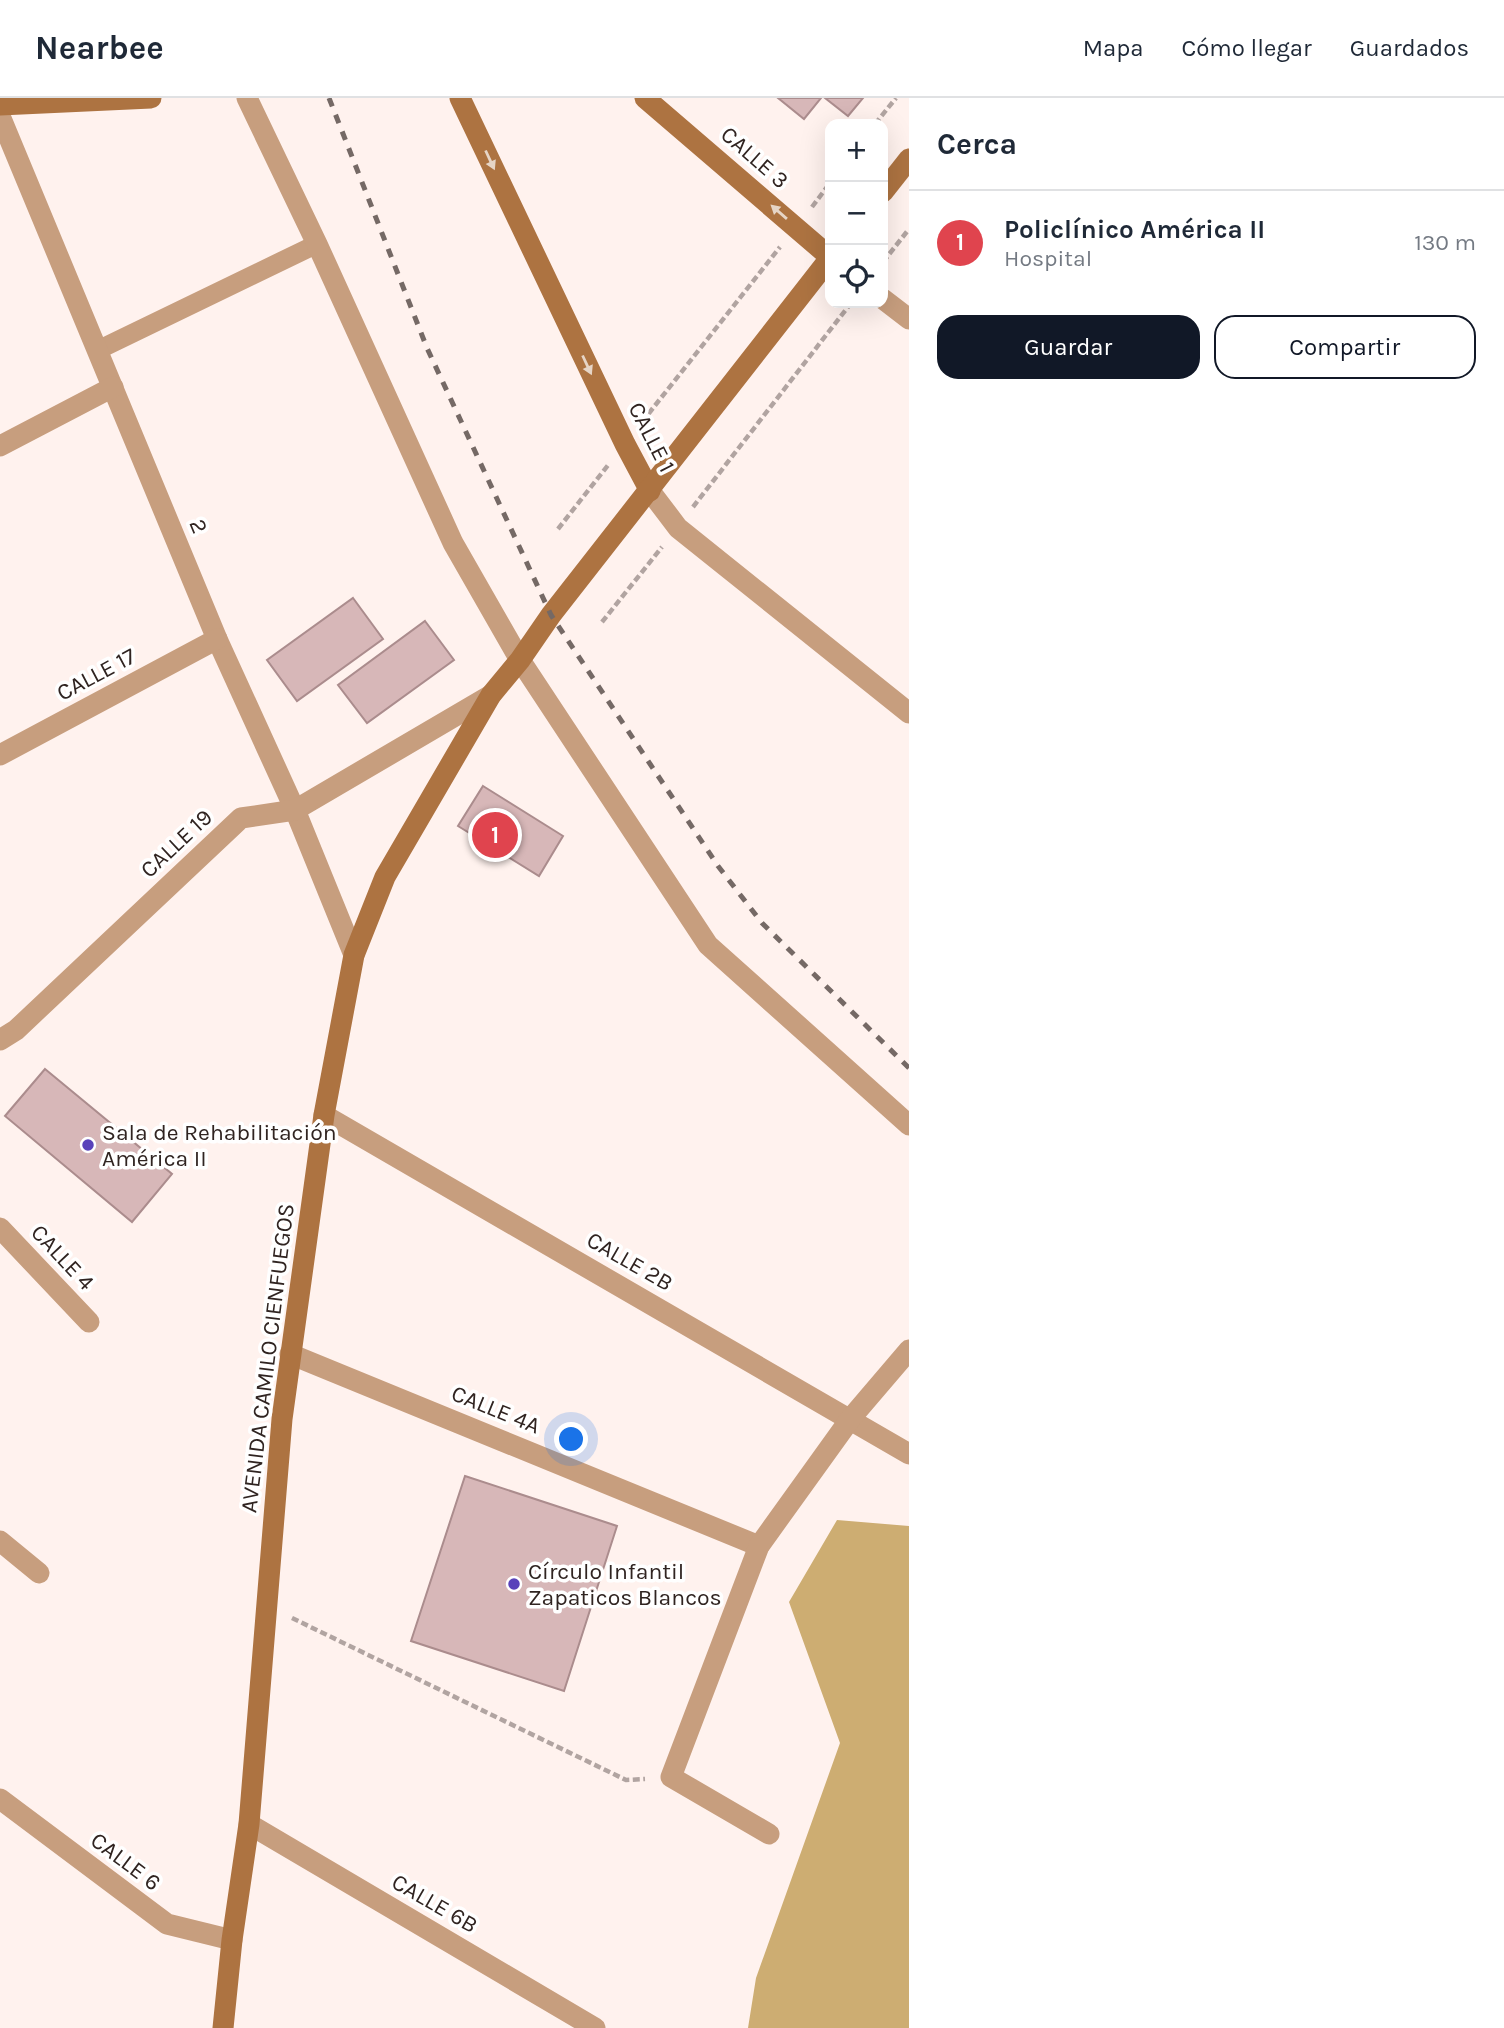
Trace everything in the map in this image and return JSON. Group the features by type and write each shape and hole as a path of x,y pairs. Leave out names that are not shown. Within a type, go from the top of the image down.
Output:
{"street":[{"path":"0,105 151,98"},
{"path":"247,98 317,244 453,543 520,660 708,945 909,1125"},
{"name":"CALLE 1","path":"460,98 650,491 678,528 909,713"},
{"name":"CALLE 3","path":"645,98 825,253"},
{"name":"2","path":"0,116 217,639 295,810 354,955"},
{"path":"888,186 909,159"},
{"name":"AVENIDA CAMILO CIENFUEGOS","path":"223,2028 248,1824 282,1419 324,1115 354,955 386,877 491,695 825,264"},
{"path":"888,303 909,319"},
{"path":"0,446 113,387"},
{"name":"CALLE 17","path":"0,755 217,639"},
{"name":"CALLE 19","path":"0,1056 8,1035 241,818 295,810 491,695"},
{"name":"CALLE 2B","path":"324,1115 909,1454"},
{"name":"CALLE 4","path":"0,1228 89,1322"},
{"path":"769,1834 671,1777 759,1546 851,1418 909,1350"},
{"name":"CALLE 4A","path":"290,1354 759,1546"},
{"path":"0,1541 38,1573"},
{"name":"CALLE 6","path":"0,1799 167,1924 232,1940"},
{"name":"CALLE 6B","path":"248,1824 596,2028"}],"lane":[{"path":"98,351 317,244"}],"path":[{"path":"879,119 895,98"},
{"path":"558,529 825,189"},
{"path":"888,256 909,229"},
{"path":"602,622 847,308"},
{"path":"267,1605 626,1780 671,1777"}],"shaded area":[{"path":"837,1520 909,1526 909,2028 748,2028 756,1978 840,1743 789,1602"}],"building":[{"path":"778,98 821,98 804,119"},
{"path":"825,98 863,98 848,116"},
{"path":"353,598 383,639 297,701 267,660"},
{"path":"425,621 454,660 367,723 338,685"},
{"path":"483,786 563,836 539,876 458,826"},
{"name":"Sala de Rehabilitación América II","path":"45,1069 172,1174 132,1222 5,1116"},
{"name":"Círculo Infantil Zapaticos Blancos","path":"465,1476 617,1526 564,1691 411,1641"}],"railway":[{"path":"329,98 427,348 551,615 718,866 762,923 909,1068"}],"place":[{"name":"Policlínico América II","path":"495,835"},
{"name":"Sala de Rehabilitación América II","path":"88,1145"},
{"name":"Círculo Infantil Zapaticos Blancos","path":"514,1584"}]}
